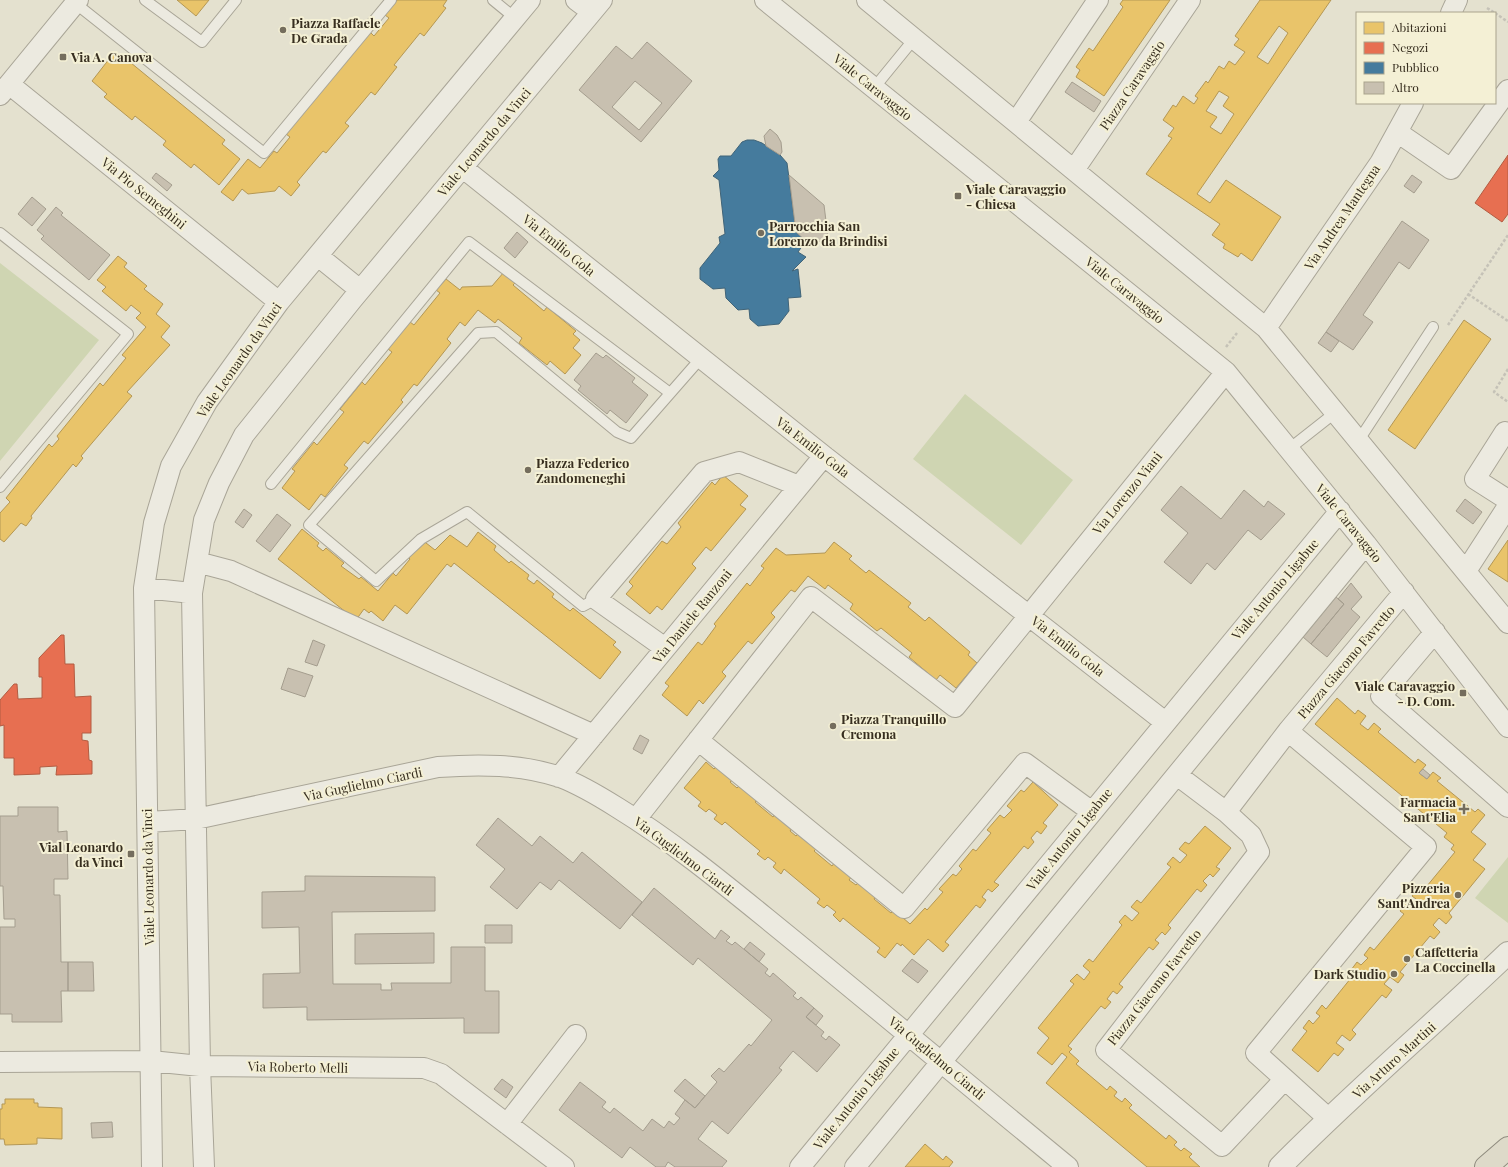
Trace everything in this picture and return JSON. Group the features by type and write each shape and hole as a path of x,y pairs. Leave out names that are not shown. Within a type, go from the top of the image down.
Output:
{"highway":[{"path":"1486,1167 1508,1148"}],"street":[{"name":"Viale Leonardo da Vinci","path":"152,1167 144,588 154,523 171,466 207,402 279,302 530,0"},
{"name":"Viale Leonardo da Vinci","path":"204,1167 200,1066 192,593 204,520 219,483 244,435 360,290 597,6 576,0"},
{"name":"Viale Caravaggio","path":"765,0 1226,372 1340,511 1508,727"},
{"path":"867,0 1266,328 1508,623"},
{"path":"1016,122 1098,0"},
{"name":"Piazza Caravaggio","path":"1074,170 1190,0"},
{"path":"1452,12 1457,0"},
{"path":"5,89 76,2"},
{"name":"Via Pio Semeghini","path":"5,89 279,302"},
{"path":"1397,132 1451,170 1508,90"},
{"name":"Via Andrea Mantegna","path":"1266,328 1380,163 1412,104"},
{"name":"Via Emilio Gola","path":"463,168 824,456 1165,722"},
{"path":"318,256 360,290"},
{"name":"Via Lorenzo Viani","path":"1029,616 1226,372"},
{"path":"1508,434 1505,432 1475,479 1508,500"},
{"name":"Via Daniele Ranzoni","path":"559,777 824,456"},
{"path":"665,648 596,599 704,472 739,462 799,486"},
{"path":"1466,571 1508,506"},
{"name":"Viale Antonio Ligabue","path":"800,1167 1340,511"},
{"path":"865,1164 942,1063 1366,544"},
{"path":"197,562 231,571 594,735"},
{"path":"144,588 192,593"},
{"name":"Piazza Giacomo Favretto","path":"1226,812 1288,731 1404,592"},
{"path":"636,819 811,597 955,707 1029,616"},
{"path":"1435,632 1381,696 1508,807"},
{"name":"Piazza Giacomo Favretto","path":"1288,731 1426,848 1256,1053 1284,1080 1329,1119"},
{"path":"698,740 904,908 1025,763 1092,812"},
{"name":"Via Guglielmo Ciardi","path":"148,822 196,819 438,767 472,765 529,768 559,777 584,787 651,828 722,883 909,1034 1068,1167"},
{"name":"Piazza Giacomo Favretto","path":"1177,775 1226,812 1251,835 1259,852 1106,1050 1222,1146 1284,1080"},
{"name":"Via Arturo Martini","path":"1280,1167 1329,1119 1440,1019 1508,953"},
{"path":"507,1124 576,1035"},
{"name":"Via Roberto Melli","path":"0,1062 150,1061 200,1066 424,1068 441,1074 564,1167"}],"lane":[{"path":"145,0 202,42 236,0"},
{"path":"76,2 264,153 391,0"},
{"path":"493,0 515,18"},
{"path":"874,88 914,39"},
{"path":"0,233 128,334 0,487"},
{"path":"271,484 470,242 670,393"},
{"path":"1359,440 1434,327"},
{"path":"596,599 583,606 467,512 421,539 376,581 309,525 478,333 496,332 617,432 631,438 700,358"},
{"path":"1289,449 1336,412"}],"path":[{"path":"1487,8 1493,12"},
{"path":"1496,14 1508,22"},
{"path":"1434,327 1447,326 1508,235"},
{"path":"1468,294 1508,321"},
{"path":"1224,350 1237,333"},
{"path":"1508,369 1494,392 1508,402"}],"green space":[{"path":"0,263 99,340 0,461"},
{"path":"965,394 1073,480 1021,545 913,459"},
{"path":"1508,857 1508,923 1475,898"}],"building: Abitazioni":[{"path":"177,0 209,0 196,16"},
{"path":"397,0 447,0 443,6 446,8 424,36 420,33 394,65 397,67 375,95 371,92 345,123 349,126 326,153 323,151 297,182 300,185 291,196 279,186 275,191 248,194 242,189 233,201 221,192 248,159 260,168 274,151 277,153 290,137 286,134 370,32 374,36 389,18 385,15"},
{"path":"1123,0 1170,0 1104,96 1076,77 1080,70 1076,67 1089,48 1093,51 1123,7 1120,4"},
{"path":"1260,0 1331,0 1197,194 1210,203 1226,180 1281,217 1252,261 1241,253 1238,257 1223,248 1225,244 1212,235 1220,224 1146,174 1172,138 1168,136 1174,128 1163,120 1173,105 1176,107 1183,96 1194,104 1198,98 1195,96 1206,81 1208,83 1219,66 1224,69 1229,61 1235,65 1245,52 1234,45 1239,39 1235,36","holes":["1279,26 1288,33 1268,64 1257,57","1219,91 1229,97 1223,106 1234,114 1221,134 1210,127 1217,117 1206,111"]},
{"path":"113,54 122,62 125,58 225,140 222,144 240,159 219,185 194,164 191,168 163,145 166,141 135,116 132,120 104,97 107,94 92,81"},
{"path":"118,256 127,263 124,267 147,286 144,289 163,304 156,314 170,326 161,337 170,345 127,392 132,396 81,456 83,458 76,467 73,464 31,516 32,518 26,526 21,523 4,542 0,539 0,513 10,502 6,498 49,444 52,447 59,439 57,436 100,383 103,386 126,358 122,355 146,327 136,318 141,313 131,305 126,311 102,291 106,287 97,280"},
{"path":"504,272 516,282 513,285 544,311 547,307 576,331 573,334 580,340 573,348 581,355 565,374 550,361 547,365 519,343 522,338 498,319 495,323 478,310 465,326 460,322 447,339 451,343 417,386 414,384 401,400 403,402 368,444 364,441 344,465 348,468 325,497 321,494 309,510 282,488 295,471 292,469 314,442 317,445 344,412 340,409 362,382 365,385 392,352 388,349 410,322 414,325 440,293 436,290 446,279 460,290 462,287 492,286"},
{"path":"1464,320 1491,339 1415,449 1388,430"},
{"path":"723,475 748,496 740,505 746,509 711,551 706,547 692,564 696,568 662,610 657,606 650,614 626,594 633,586 629,582 662,541 667,544 681,527 678,523 712,482 715,485"},
{"path":"302,529 319,543 317,546 323,551 326,548 344,563 341,566 359,579 361,577 378,591 393,573 396,576 410,559 407,556 421,539 435,550 450,535 467,547 478,532 496,546 494,550 509,563 511,561 529,575 527,579 534,584 537,580 554,594 552,597 570,611 573,608 616,642 613,645 621,652 600,679 454,563 451,567 447,564 407,614 395,605 383,621 371,611 369,613 364,609 356,620 278,559"},
{"path":"1508,540 1508,582 1488,569"},
{"path":"834,542 852,556 849,559 866,573 869,570 911,603 908,607 925,621 929,617 970,652 968,655 977,663 956,688 940,675 936,680 909,657 912,653 881,628 877,631 850,609 853,604 828,585 825,589 808,576 795,592 791,590 771,613 775,617 752,644 748,641 722,672 726,676 703,704 699,700 687,716 662,695 669,686 665,683 698,642 702,645 716,626 714,624 747,583 750,586 764,568 761,566 776,548 786,555 825,553"},
{"path":"1337,698 1355,714 1358,710 1366,716 1360,724 1368,730 1374,723 1381,729 1378,732 1415,763 1418,759 1426,765 1419,773 1427,779 1433,772 1441,778 1437,781 1475,812 1478,809 1485,815 1471,832 1486,844 1473,860 1485,869 1449,913 1452,917 1446,924 1439,918 1433,925 1440,932 1434,939 1430,936 1400,972 1404,975 1398,983 1390,977 1384,984 1392,990 1386,998 1382,995 1352,1030 1356,1034 1350,1041 1342,1035 1336,1043 1344,1049 1338,1056 1334,1053 1318,1072 1292,1050 1307,1031 1303,1028 1309,1020 1313,1024 1320,1016 1316,1013 1322,1005 1326,1009 1355,973 1351,970 1357,962 1361,965 1368,958 1364,955 1370,947 1374,950 1404,914 1400,911 1406,903 1410,907 1416,899 1412,896 1418,888 1422,892 1455,852 1451,849 1454,845 1444,837 1447,833 1315,724"},
{"path":"706,762 714,769 717,766 734,779 730,782 737,788 740,785 758,800 755,802 773,817 775,814 792,828 790,831 796,836 799,833 817,848 814,851 832,866 835,862 852,876 849,880 856,885 859,882 876,896 874,899 891,913 894,910 910,924 925,908 927,910 943,892 939,889 953,874 956,876 962,869 959,866 973,849 976,851 991,833 987,830 1000,815 1004,818 1012,810 1007,806 1021,790 1024,792 1033,782 1058,805 1043,823 1047,826 1041,834 1037,831 1031,838 1034,842 1028,849 1024,846 994,882 999,885 992,892 988,889 982,897 986,900 980,908 976,905 945,942 949,945 943,952 928,939 914,955 902,944 901,946 897,943 885,958 877,952 880,948 843,918 840,922 833,915 836,912 827,905 824,908 817,903 820,899 784,869 781,874 773,867 776,863 768,857 765,860 757,854 760,851 725,822 722,825 714,819 717,815 709,809 706,812 698,806 701,802 684,788"},
{"path":"1205,826 1231,848 1216,867 1220,869 1213,877 1210,874 1203,881 1207,885 1201,892 1197,889 1168,925 1171,928 1165,935 1162,932 1155,940 1159,943 1153,950 1149,947 1119,984 1123,987 1117,994 1113,991 1107,999 1111,1002 1105,1009 1101,1006 1068,1046 1072,1049 1069,1052 1079,1061 1076,1064 1107,1090 1110,1086 1117,1092 1114,1096 1122,1102 1125,1098 1132,1105 1129,1108 1166,1139 1169,1135 1177,1142 1174,1145 1181,1151 1184,1148 1192,1154 1189,1157 1200,1167 1147,1167 1046,1083 1067,1057 1062,1053 1052,1065 1037,1053 1049,1038 1038,1028 1074,984 1070,981 1077,974 1084,980 1090,972 1083,966 1089,959 1093,962 1122,925 1119,922 1125,915 1132,921 1139,913 1131,907 1137,900 1141,903 1171,867 1167,864 1173,857 1180,863 1187,855 1179,849 1185,842 1189,844"},
{"path":"5,1099 34,1099 34,1103 38,1103 38,1107 62,1108 62,1139 37,1138 37,1144 5,1145 4,1139 0,1139 0,1109 2,1109 2,1104 5,1104"},
{"path":"925,1144 943,1160 946,1156 953,1162 949,1167 905,1167"}],"building: Negozi":[{"path":"1508,155 1508,214 1502,222 1475,203"},
{"path":"61,635 64,635 65,664 74,664 75,697 91,696 91,733 82,733 82,740 88,741 89,760 92,761 92,774 56,775 57,766 40,767 40,774 14,775 14,758 4,758 4,725 0,726 0,700 14,684 17,684 18,699 42,698 42,677 39,677 39,658"}],"building: Pubblico":[{"name":"Parrocchia San Lorenzo da Brindisi","path":"754,140 762,143 780,155 787,163 796,232 806,241 798,252 806,257 792,271 798,269 801,297 788,298 789,311 779,324 758,326 750,319 749,309 738,310 726,298 725,288 713,289 700,279 700,268 720,243 719,237 725,234 719,180 713,176 719,170 718,159 720,156 731,156 742,142"}],"building: Altro":[{"path":"647,42 692,81 641,142 579,90 616,46 632,59","holes":["635,81 662,103 639,130 612,107"]},
{"path":"1072,82 1101,101 1094,112 1065,92"},
{"path":"770,129 777,135 781,142 782,152 780,155 766,146 764,136"},
{"path":"156,173 172,185 167,191 152,178"},
{"path":"789,175 824,205 829,245 826,248 817,239 806,241 796,232"},
{"path":"1412,175 1422,182 1414,193 1404,186"},
{"path":"32,197 46,209 32,226 18,214"},
{"path":"56,207 63,213 61,215 110,255 89,280 41,239 44,236 37,230"},
{"path":"1402,221 1429,240 1409,269 1399,262 1363,315 1373,322 1353,350 1326,332"},
{"path":"517,232 528,242 515,258 504,248"},
{"path":"1326,332 1339,341 1331,352 1318,343"},
{"path":"596,353 603,358 606,355 635,378 632,382 648,395 626,423 610,410 607,414 578,390 581,386 574,380"},
{"path":"1181,486 1221,519 1244,490 1264,507 1268,501 1285,514 1261,540 1248,530 1215,570 1207,563 1191,584 1164,562 1188,533 1161,510"},
{"path":"1465,499 1482,512 1473,524 1456,511"},
{"path":"244,509 252,515 243,528 235,522"},
{"path":"277,514 291,525 270,552 256,541"},
{"path":"1351,583 1362,597 1351,609 1360,617 1327,657 1311,644 1344,604 1338,599"},
{"path":"1336,597 1344,604 1311,644 1303,637"},
{"path":"313,640 325,645 317,666 305,662"},
{"path":"288,668 313,676 305,697 281,689"},
{"path":"640,735 649,740 642,754 633,749"},
{"path":"1423,769 1430,775 1427,779 1419,773"},
{"path":"18,807 58,807 58,832 67,831 68,879 54,879 54,895 60,895 61,962 68,962 68,991 61,991 62,1022 12,1022 12,1014 0,1014 0,927 15,927 15,919 4,919 3,886 0,886 0,816 18,816"},
{"path":"498,818 532,846 540,836 573,863 582,852 642,902 620,929 559,880 551,890 540,882 517,909 490,887 505,869 476,845"},
{"path":"305,876 435,877 435,911 332,912 333,984 381,984 381,990 392,990 391,983 451,983 451,947 485,947 485,991 499,991 499,1033 464,1033 464,1018 307,1020 307,1007 263,1008 263,974 300,973 299,927 262,928 262,892 305,891"},
{"path":"654,888 715,939 721,930 730,937 726,941 732,945 735,942 768,969 765,973 770,977 773,973 796,993 793,996 798,1000 801,997 814,1008 806,1017 824,1032 821,1036 826,1040 829,1036 840,1045 817,1072 793,1051 779,1068 782,1070 728,1134 712,1121 698,1139 727,1161 722,1167 675,1167 668,1162 665,1167 656,1167 630,1147 622,1158 559,1110 580,1082 606,1102 602,1107 610,1113 614,1108 643,1131 652,1119 664,1128 669,1121 674,1125 680,1118 675,1114 685,1100 695,1108 717,1082 711,1076 719,1068 724,1072 749,1044 751,1046 772,1020 698,958 693,965 632,915"},
{"path":"485,925 512,925 512,943 485,943"},
{"path":"434,933 434,963 355,964 355,934"},
{"path":"750,942 765,954 759,962 744,949"},
{"path":"912,959 928,971 918,983 902,971"},
{"path":"68,962 93,962 94,991 68,991"},
{"path":"814,1008 823,1016 816,1025 806,1017"},
{"path":"502,1079 513,1087 506,1098 494,1089"},
{"path":"685,1079 705,1096 695,1108 674,1091"},
{"path":"112,1122 113,1137 92,1138 91,1123"}],"place":[{"name":"Piazza Raffaele De Grada","path":"283,30"},
{"name":"Via A. Canova","path":"63,57"},
{"name":"Viale Caravaggio - Chiesa","path":"958,196"},
{"name":"Parrocchia San Lorenzo da Brindisi","path":"761,233"},
{"name":"Piazza Federico Zandomeneghi","path":"528,470"},
{"name":"Viale Caravaggio - D. Com.","path":"1463,693"},
{"name":"Piazza Tranquillo Cremona","path":"833,726"},
{"name":"Farmacia Sant'Elia","path":"1464,809"},
{"name":"Vial Leonardo da Vinci","path":"131,854"},
{"name":"Pizzeria Sant'Andrea","path":"1458,895"},
{"name":"Caffetteria La Coccinella","path":"1407,959"},
{"name":"Dark Studio","path":"1394,974"}]}
